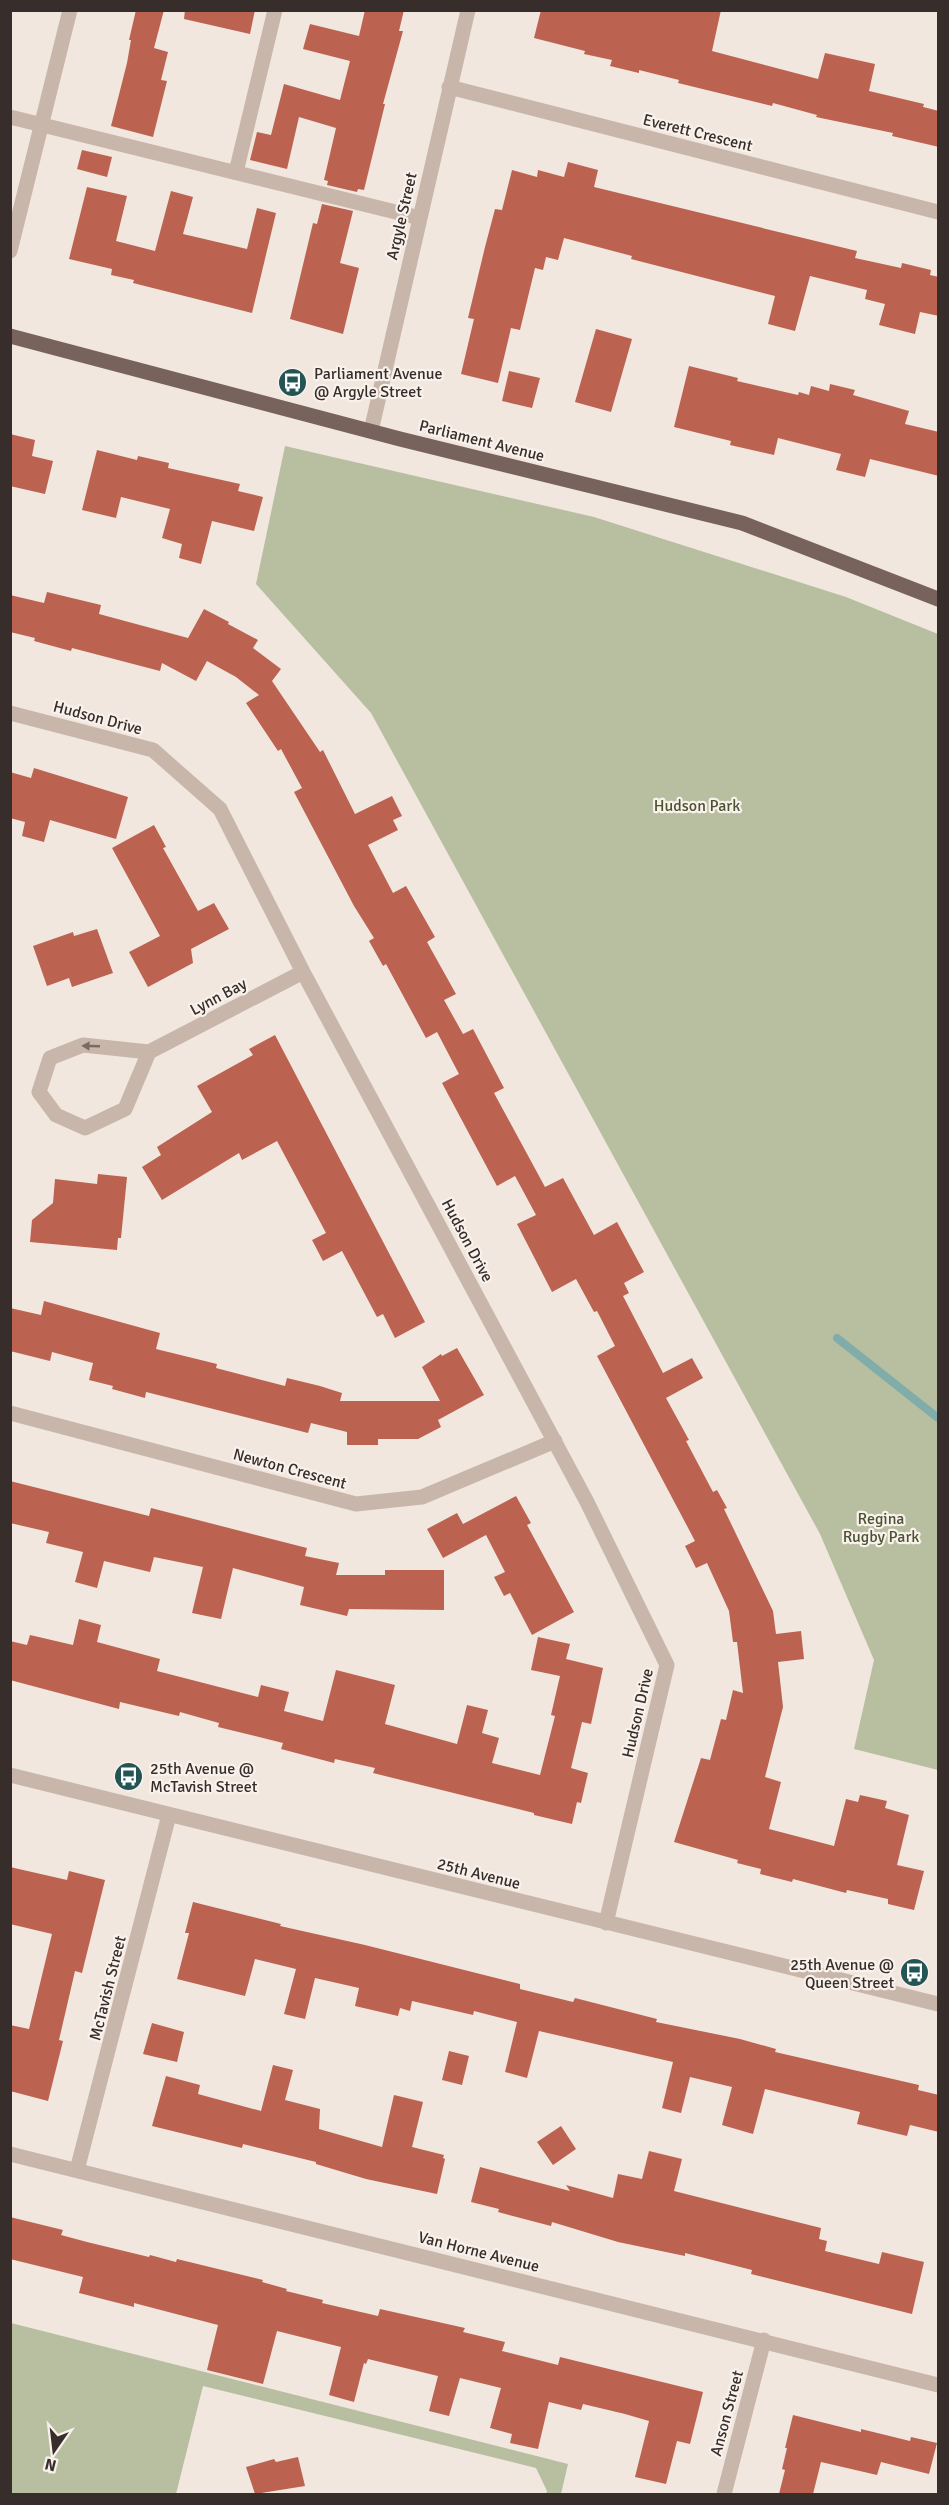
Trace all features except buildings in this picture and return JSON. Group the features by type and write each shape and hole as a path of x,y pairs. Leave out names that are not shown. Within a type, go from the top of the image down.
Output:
{"main road":[{"name":"Parliament Avenue","path":"10,336 370,431 742,523 939,600"}],"street":[{"path":"10,251 70,10"},
{"path":"236,172 275,10"},
{"name":"Argyle Street","path":"370,431 468,10"},
{"name":"Everett Crescent","path":"449,87 939,212"},
{"path":"10,117 420,218"},
{"name":"Hudson Drive","path":"10,712 153,750 220,809 303,972 587,1502 667,1665 606,1923"},
{"name":"Lynn Bay","path":"149,1052 303,972"},
{"path":"83,1045 149,1052 125,1109 85,1128 56,1115 39,1092 51,1058 83,1045"},
{"name":"Newton Crescent","path":"10,1413 356,1504 422,1497 555,1441"},
{"name":"25th Avenue","path":"10,1775 939,2004"},
{"name":"McTavish Street","path":"77,2170 170,1815"},
{"name":"Van Horne Avenue","path":"10,2154 939,2385"},
{"name":"Anson Street","path":"724,2494 764,2340"}],"green space":[{"name":"Hudson Park","path":"285,446 594,517 846,597 938,634 938,1770 854,1749 874,1660 820,1534 371,713 256,584"},
{"path":"11,2323 568,2464 561,2494 546,2494 547,2491 536,2468 203,2386 176,2494 11,2494"}],"waterway":[{"path":"837,1338 938,1418"}],"place":[{"name":"Parliament Avenue @ Argyle Street","path":"293,382"},
{"name":"25th Avenue @ McTavish Street","path":"129,1777"},
{"name":"25th Avenue @ Queen Street","path":"915,1973"}],"park label":[{"name":"Regina Rugby Park","path":"881,1527"}]}
